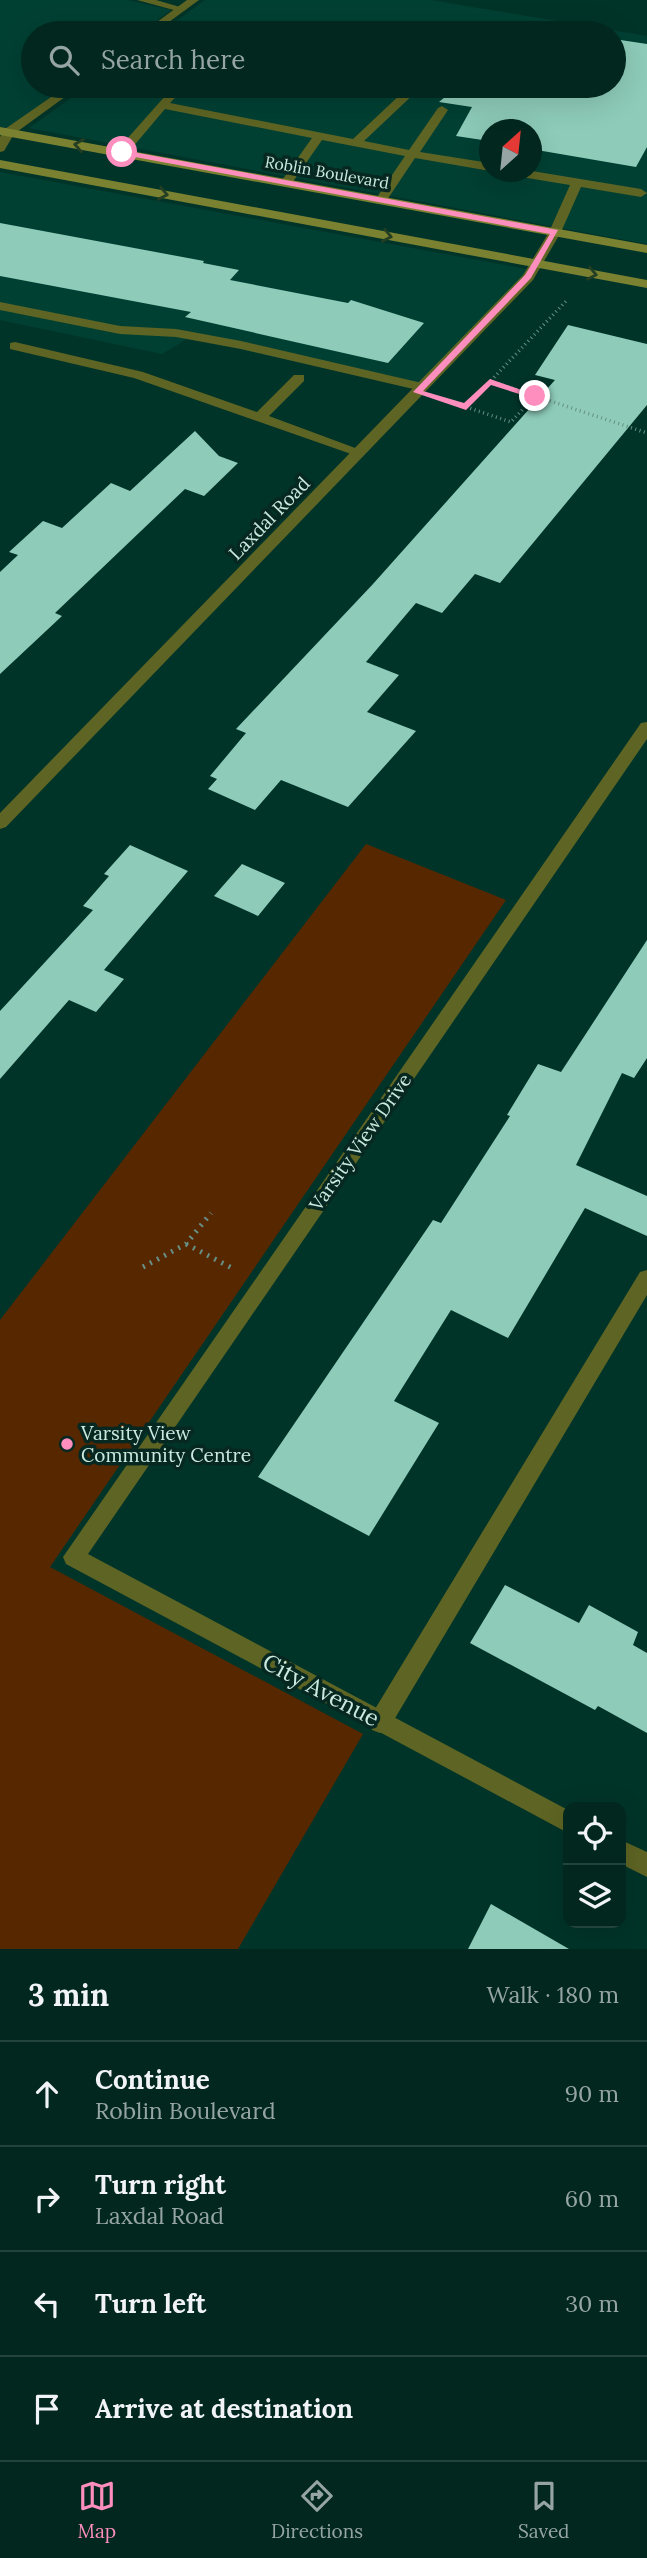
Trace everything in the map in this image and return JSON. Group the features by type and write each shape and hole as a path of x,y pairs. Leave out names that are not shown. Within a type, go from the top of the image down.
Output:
{"main road":[{"name":"Roblin Boulevard","path":"5,132 647,248"},
{"path":"0,164 647,284"}],"street":[{"path":"142,0 181,9"},
{"path":"164,21 194,0"},
{"path":"0,148 5,132 56,98"},
{"path":"122,152 169,98"},
{"path":"356,142 402,98"},
{"path":"162,105 479,165"},
{"path":"381,200 442,110"},
{"path":"286,183 320,135"},
{"path":"542,176 645,190"},
{"name":"Laxdal Road","path":"0,823 528,277 555,232 577,182"},
{"path":"0,306 120,330 176,333 202,338 382,376 419,389"},
{"path":"15,346 138,375 359,452"},
{"path":"261,416 299,377"},
{"name":"Varsity View Drive","path":"74,1557 647,727"},
{"path":"380,1722 647,1278"},
{"name":"City Avenue","path":"74,1557 563,1819"},
{"path":"626,1854 647,1865"}],"path":[{"path":"466,407 571,295"},
{"path":"490,381 647,433"},
{"path":"419,389 511,422 535,396"},
{"path":"143,1267 186,1244 211,1213"},
{"path":"186,1244 263,1284"}],"shaded area":[{"path":"0,0 128,0 171,10 156,21 21,21 21,98 52,98 10,129 0,127"},
{"path":"205,0 431,0 557,21 176,21"},
{"path":"626,32 647,36 647,244 29,128 71,98 626,98"},
{"path":"0,172 537,271 426,390 188,338 162,354 0,320"},
{"name":"Varsity View Community Centre","path":"366,844 506,900 50,1567 363,1734 238,1949 0,1949 0,1320"}],"building":[{"path":"626,41 647,44 647,147 636,167 542,151 542,119 479,119 479,139 456,136 472,107 439,102 444,98 626,98"},
{"path":"0,223 204,261 203,263 239,270 230,280 348,303 351,300 424,323 388,363 185,317 191,312 0,276"},
{"path":"568,325 647,344 647,405 500,583 475,574 442,613 416,603 366,662 399,675 367,712 416,731 348,807 281,780 255,810 208,789 217,779 210,776 246,733 236,729 373,584 555,380 535,375"},
{"path":"195,431 219,456 238,463 204,496 185,489 55,613 62,616 0,674 0,572 18,555 9,552 43,521 62,528 111,483 130,491"},
{"path":"130,845 188,871 104,970 124,979 96,1012 69,1000 0,1079 0,1011 93,910 83,906 109,876 104,874"},
{"path":"242,864 285,883 258,916 214,896"},
{"path":"647,940 647,1058 634,1078 622,1073 576,1165 647,1196 647,1236 585,1208 508,1338 451,1310 394,1401 439,1423 369,1536 258,1477 433,1220 441,1223 510,1116 507,1115 538,1064 561,1072"},
{"path":"505,1585 579,1623 589,1605 638,1632 633,1645 647,1653 647,1733 598,1706 595,1710 470,1643"},
{"path":"491,1904 569,1949 468,1949"}],"place":[{"name":"Varsity View Community Centre","path":"67,1444"}],"route":[{"path":"122,152 555,232 528,277 417,392 466,407 490,381 535,396"}]}
